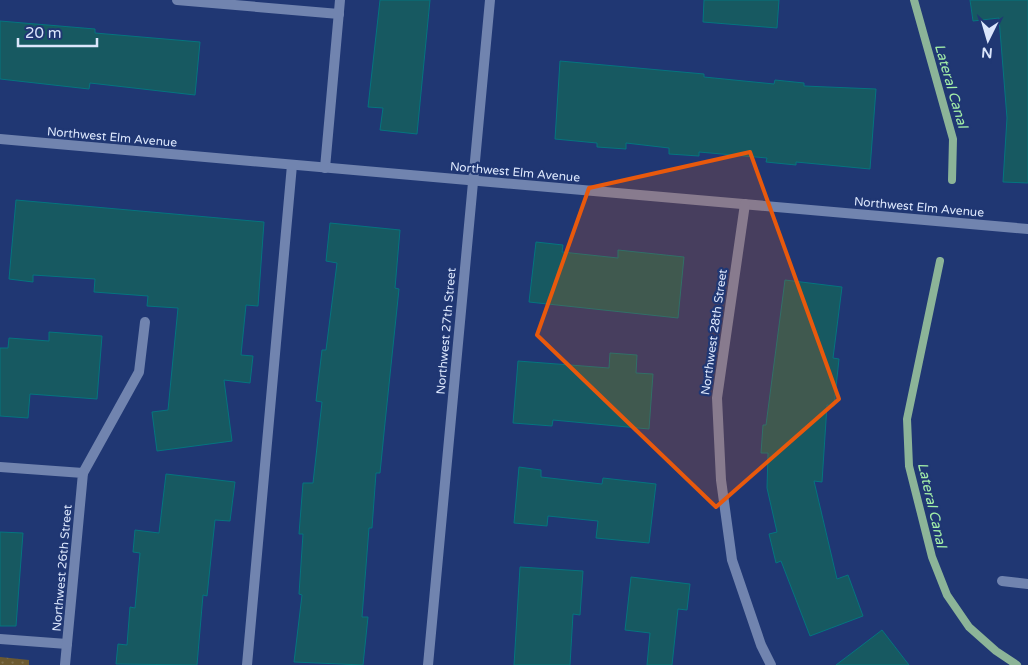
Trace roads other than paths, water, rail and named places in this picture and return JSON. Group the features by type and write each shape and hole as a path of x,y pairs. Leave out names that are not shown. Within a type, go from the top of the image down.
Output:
{"street":[{"path":"178,0 338,14"},
{"path":"325,168 340,0"},
{"name":"Northwest 27th Street","path":"428,665 490,0"},
{"name":"Northwest Elm Avenue","path":"0,140 1028,229"},
{"path":"247,665 292,165"},
{"name":"Northwest 28th Street","path":"745,204 717,398 721,480 732,560 761,645 771,665"},
{"path":"0,467 83,473 139,372 145,322"},
{"name":"Northwest 26th Street","path":"65,665 83,473"},
{"path":"1002,580 1028,584"},
{"path":"0,639 67,644"}],"waterway":[{"name":"Lateral Canal","path":"914,0 953,139 952,180"},
{"name":"Lateral Canal","path":"940,261 907,419 909,466 932,557 947,595 969,627 996,651 1017,665"}]}
